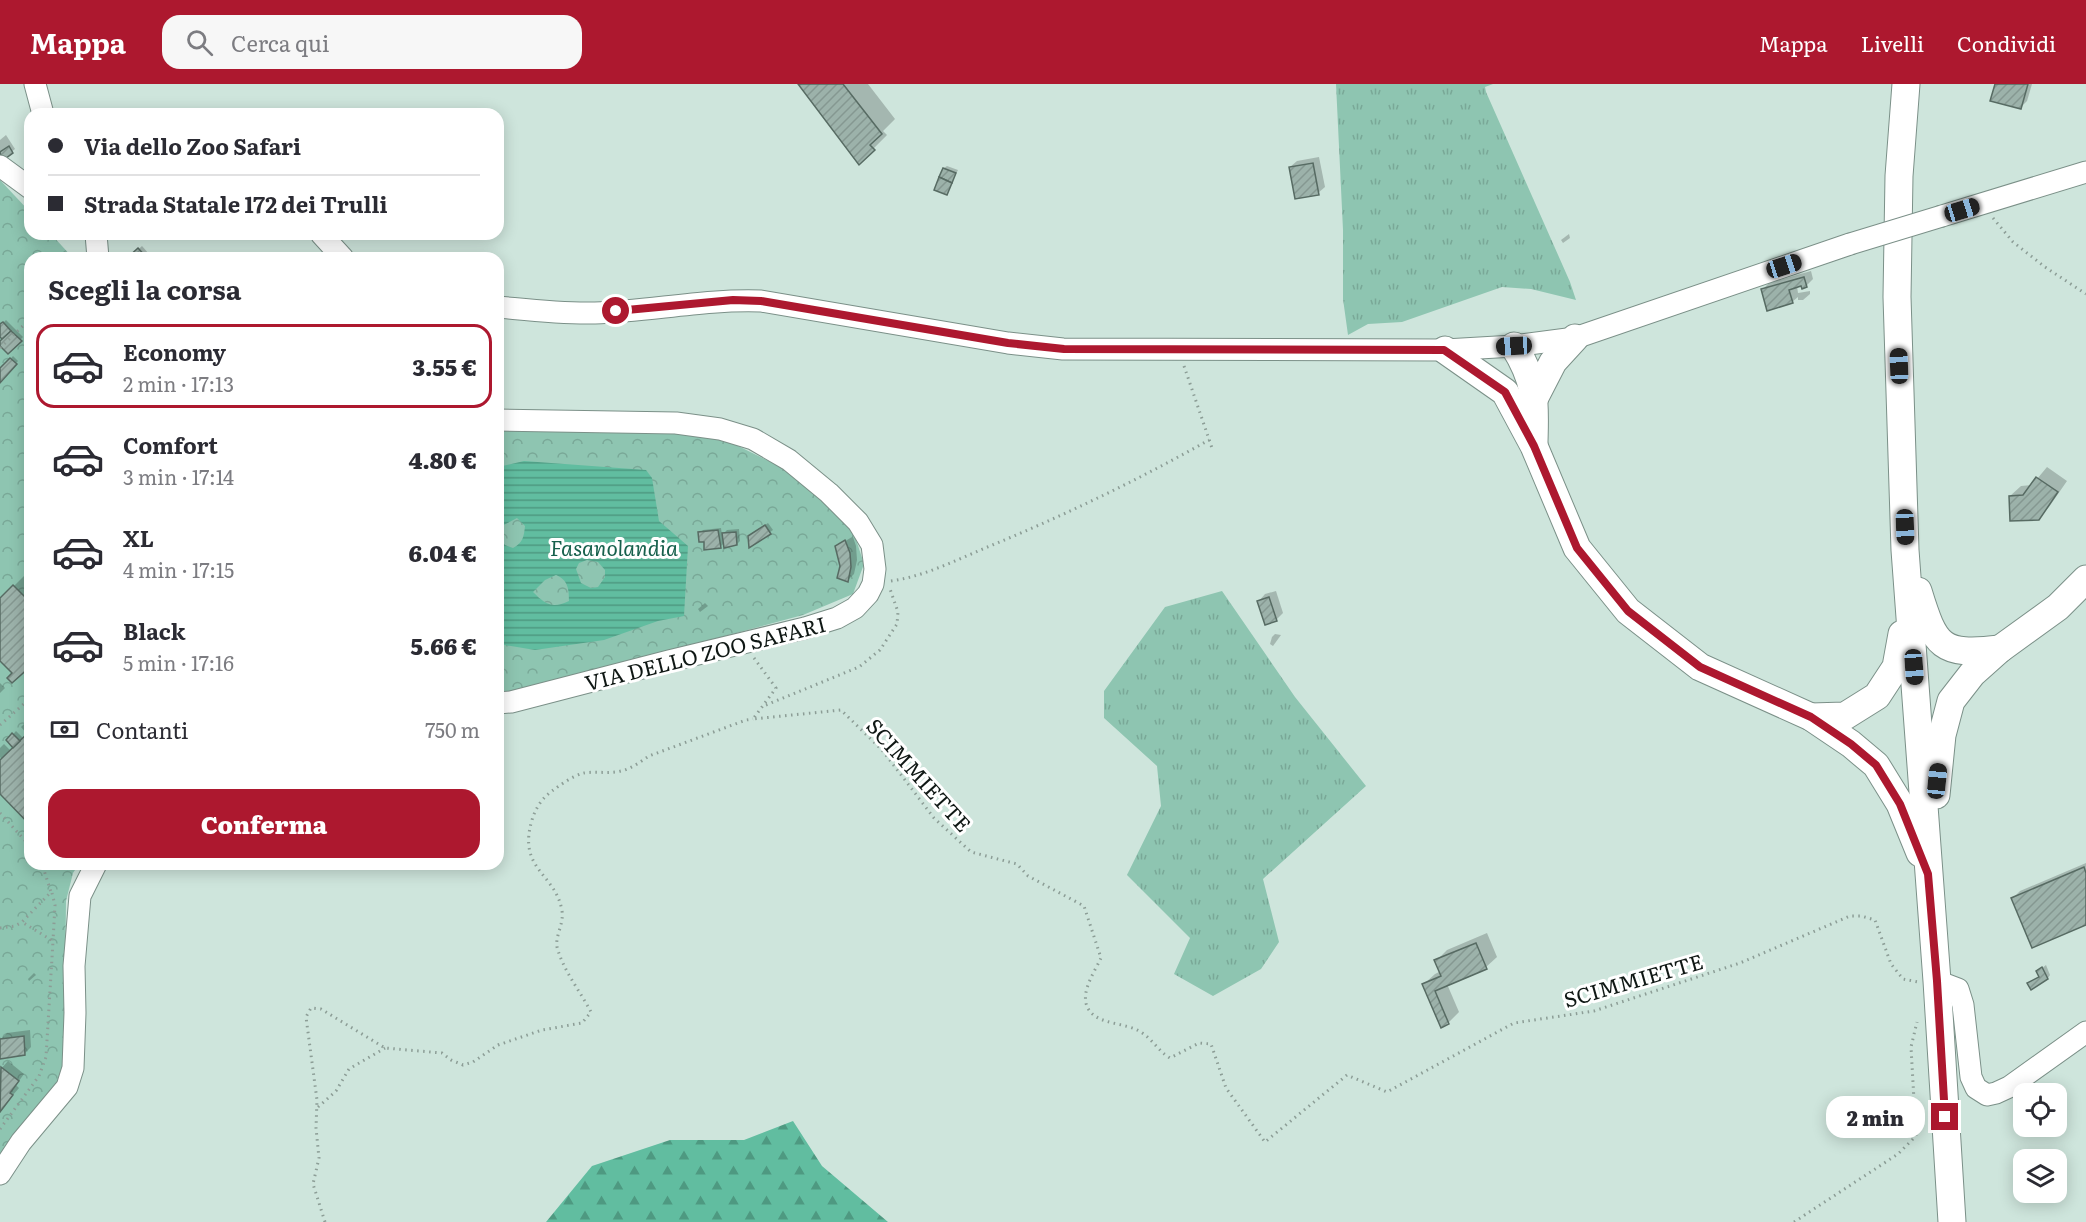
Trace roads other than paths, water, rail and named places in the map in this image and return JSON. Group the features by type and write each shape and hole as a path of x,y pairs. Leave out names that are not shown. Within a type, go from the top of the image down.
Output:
{"main road":[{"path":"1906,84 1899,176 1896,297 1905,550 1938,992 1952,1222"},
{"path":"1535,397 1552,362 1575,338"},
{"path":"1505,392 1505,368 1514,346"},
{"path":"1514,346 1526,366 1535,397 1534,446"},
{"path":"1444,350 1505,392 1534,446 1577,548 1628,611 1700,667 1811,717 1851,744 1876,765 1900,804 1928,874"},
{"path":"1905,550 1931,630 1941,643 1953,650 1971,652 2000,649"},
{"path":"1928,874 1942,735 1951,701 1972,674 2000,649 2058,607 2086,579"},
{"path":"1811,717 1845,716 1878,696 1896,667 1909,598"}],"street":[{"path":"35,84 41,108"},
{"path":"0,166 24,184"},
{"path":"504,308 556,313 596,313 733,300 761,301 1008,343 1064,349 1444,350 1514,346 1575,338 1850,244 2086,171"},
{"path":"326,240 338,252"},
{"name":"VIA DELLO ZOO SAFARI","path":"504,420 676,423 720,429 753,439 789,460 829,493 858,522 872,545 874,569 873,584 868,594 855,608 837,618 504,703"},
{"path":"0,1174 21,1142 68,1087 73,1068 74,966 80,896 93,870"},
{"path":"1938,992 1958,989 1963,1005 1971,1077 1976,1088 1987,1095 2009,1087 2086,1032"}],"water":[{"path":"524,461 646,470 652,478 659,521 688,546 684,616 658,621 604,640 535,650 504,645 504,544 513,548 522,539 525,526 517,518 504,525 504,466","holes":["587,560 598,562 605,570 605,577 598,587 591,588 581,583 576,569 579,563","556,575 567,585 569,601 553,605 541,600 533,592 545,580"]}],"park label":[{"name":"Fasanolandia","path":"614,546"}]}
